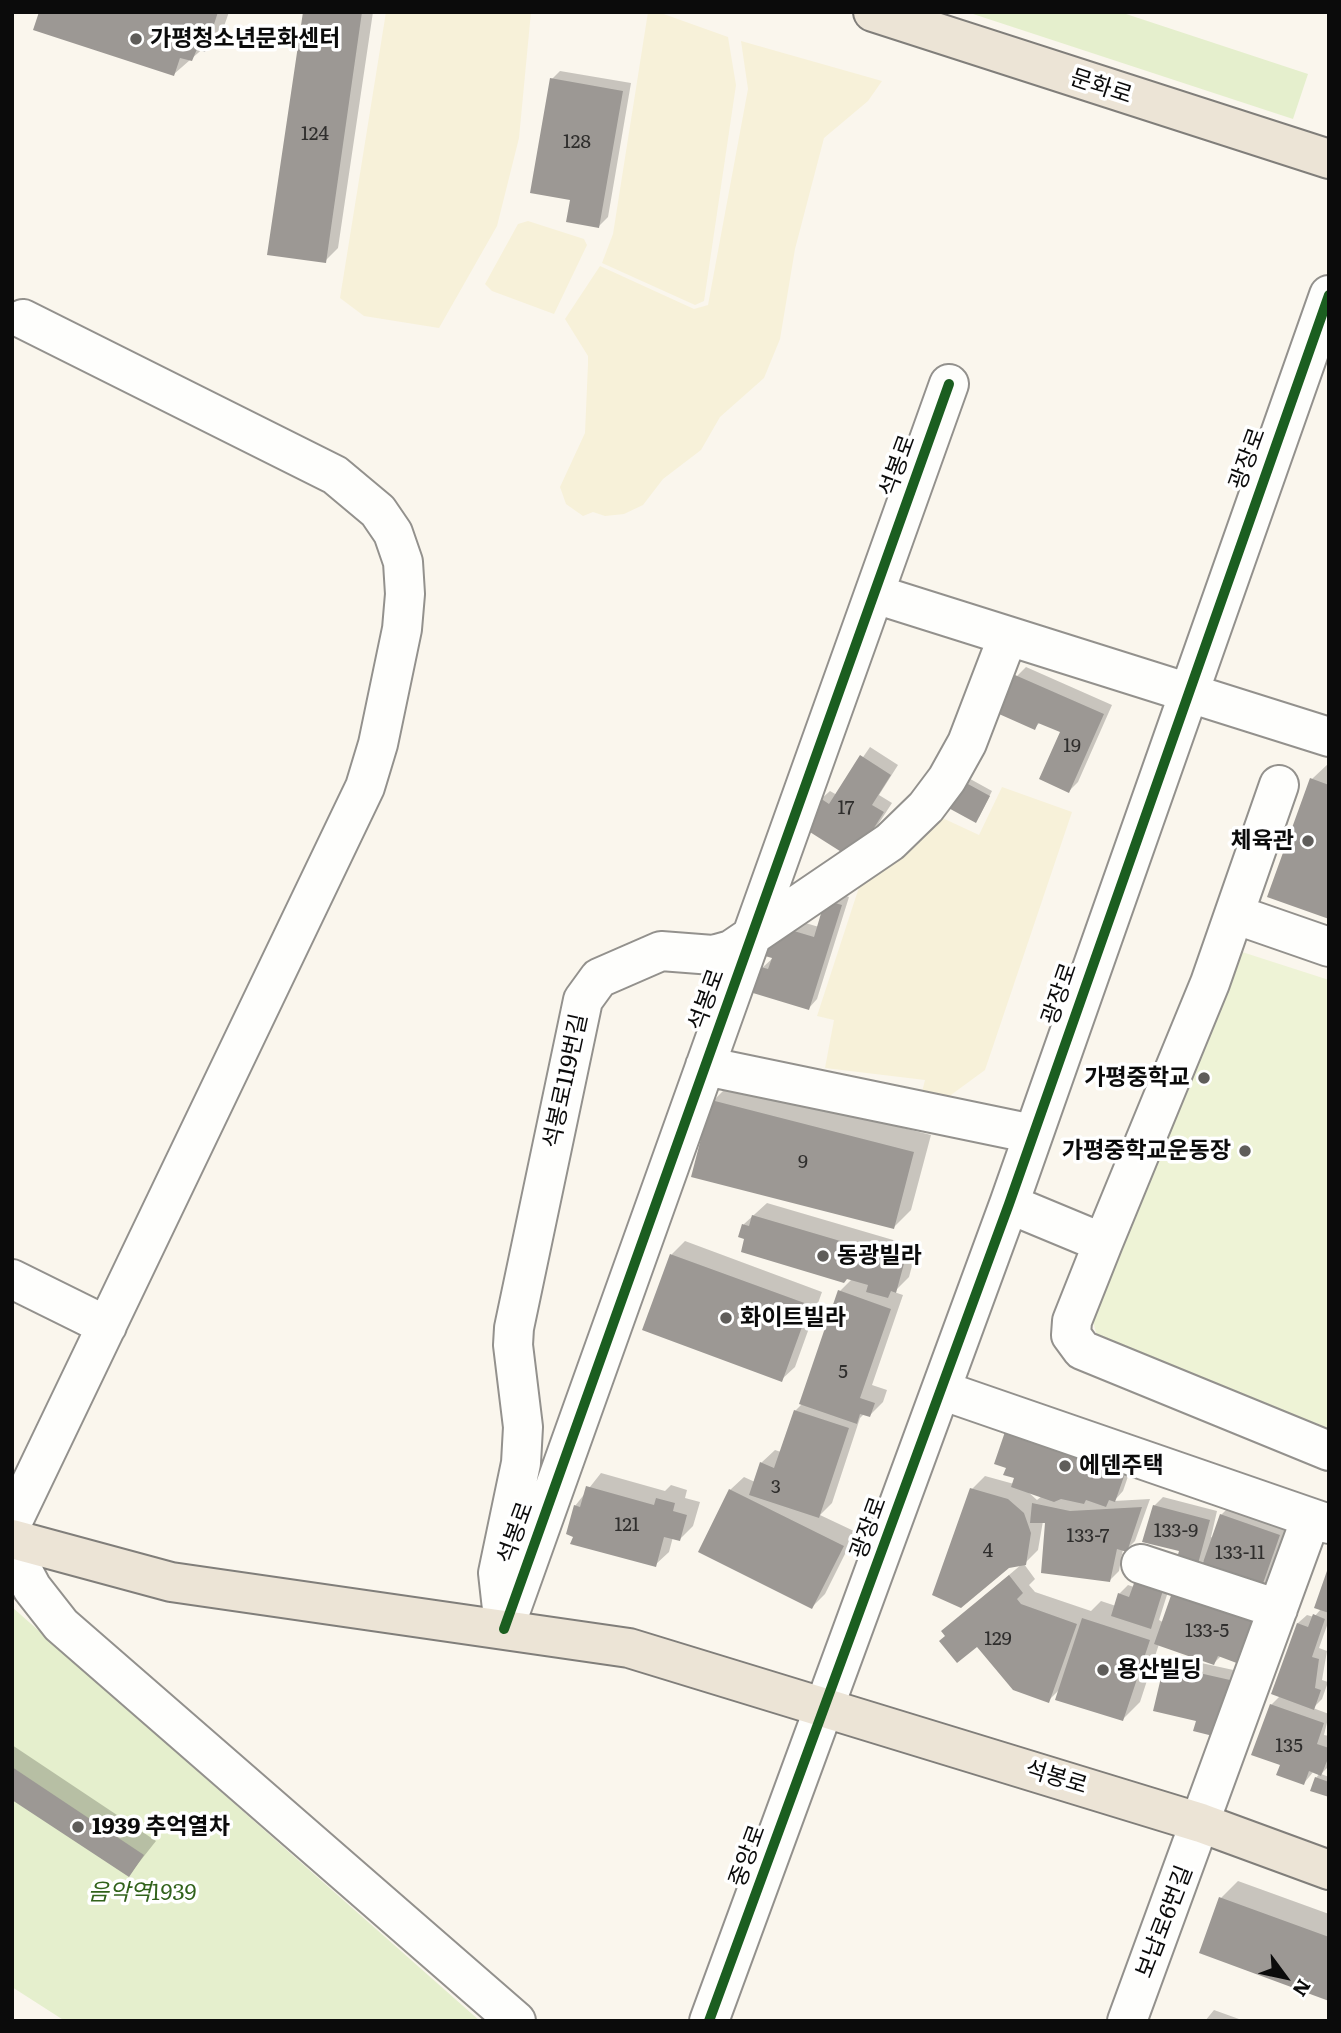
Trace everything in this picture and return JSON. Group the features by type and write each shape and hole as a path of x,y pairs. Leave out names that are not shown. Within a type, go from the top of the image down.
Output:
{"main road":[{"name":"문화로","path":"873,12 1329,159"},
{"name":"석봉로","path":"12,1539 171,1582 629,1648 1201,1823 1329,1870"}],"street":[{"name":"광장로","path":"826,1707 1009,1204 1187,692 1329,295"},
{"path":"12,1523 365,787 378,744 402,629 403,562 393,533 378,511 335,475 23,319"},
{"name":"석봉로","path":"504,1629 949,384"},
{"path":"874,594 1329,737"},
{"name":"석봉로119번길","path":"504,1629 498,1573 521,1463 523,1427 513,1345 514,1328 583,1000 599,978 661,951 713,955 751,939 890,842 926,807 967,743 1008,636"},
{"path":"1279,785 1210,983 1072,1321 1071,1335 1082,1350 1329,1451"},
{"path":"1234,914 1329,947"},
{"name":"석봉로","path":"705,1066 1033,1134"},
{"path":"1009,1204 1103,1243"},
{"path":"12,1279 107,1326"},
{"path":"941,1390 1320,1521 1278,1609 1201,1823"},
{"path":"12,1549 32,1588 61,1625 516,2021"},
{"path":"1141,1564 1278,1609"},
{"name":"중앙로","path":"709,2021 826,1707"},
{"name":"보납로6번길","path":"1127,2021 1201,1823"}],"shaded area":[{"path":"386,12 531,12 519,138 497,226 439,328 364,316 340,298"},
{"path":"648,12 658,12 728,37 736,85 704,301 695,305 602,263 613,234"},
{"path":"741,41 882,81 868,101 824,138 795,249 780,339 764,378 720,417 701,450 663,479 643,505 624,514 605,516 593,512 583,516 566,504 560,487 585,433 588,364 588,356 565,319 600,266 694,309 708,305 748,89"},
{"path":"528,221 584,239 587,245 554,314 492,291 485,284 518,224"},
{"path":"1002,787 1072,812 985,1070 940,1103 922,1092 925,1080 825,1068 834,1020 817,1016 863,875 936,815 979,835"}],"green space":[{"path":"967,12 1120,12 1308,74 1293,119"},
{"name":"가평중학교운동장","path":"1239,951 1329,980 1329,1437 1099,1344 1093,1321"},
{"name":"음악역1939","path":"12,1607 480,2021 65,2021 12,1987"}],"building":[{"name":"가평청소년문화센터","path":"39,12 218,12 205,52 197,49 192,61 180,58 174,76 33,30"},
{"path":"303,12 362,12 326,263 267,255"},
{"path":"550,78 623,91 599,228 566,222 570,200 530,193"},
{"path":"1015,675 1104,714 1069,793 1039,779 1060,732 1038,723 1035,730 999,714"},
{"path":"860,755 891,775 872,805 884,812 854,860 802,827 820,798 829,804"},
{"path":"957,778 990,796 976,823 943,805"},
{"name":"체육관","path":"1310,778 1329,785 1329,919 1267,897"},
{"path":"825,900 842,905 809,1010 753,993 761,967 768,969 772,958 765,956 774,925 814,937"},
{"path":"711,1100 914,1152 894,1229 691,1177"},
{"name":"동광빌라","path":"752,1215 905,1260 896,1293 891,1291 888,1298 866,1292 868,1285 847,1279 844,1283 741,1252 744,1239 738,1237 742,1224 749,1226"},
{"name":"화이트빌라","path":"670,1254 810,1305 782,1382 642,1330"},
{"path":"838,1290 891,1309 860,1398 875,1403 870,1417 860,1414 857,1424 799,1404"},
{"path":"794,1410 849,1428 819,1518 749,1495 760,1462 774,1468"},
{"name":"에덴주택","path":"1008,1423 1128,1465 1115,1502 1109,1500 1106,1507 1086,1500 1084,1504 1061,1499 1054,1502 1011,1487 1014,1478 1003,1475 1006,1468 994,1464"},
{"path":"586,1486 654,1505 656,1498 675,1503 673,1511 687,1515 680,1541 664,1537 656,1567 570,1544 573,1537 566,1534 574,1505 580,1507"},
{"path":"970,1488 1008,1499 1024,1513 1031,1533 1026,1565 1009,1568 961,1608 932,1595"},
{"path":"729,1489 844,1546 812,1609 698,1552"},
{"path":"1032,1503 1070,1511 1142,1507 1127,1552 1117,1549 1110,1582 1041,1573 1045,1523 1030,1523"},
{"path":"1153,1505 1210,1520 1196,1571 1175,1565 1179,1551 1142,1542"},
{"path":"1220,1514 1280,1535 1260,1592 1200,1571"},
{"path":"1329,1568 1329,1613 1314,1608"},
{"path":"1009,1575 1023,1593 1017,1599 1021,1604 1077,1624 1049,1703 1013,1690 977,1647 957,1663 939,1641 945,1636 941,1631"},
{"path":"1137,1575 1165,1584 1151,1629 1111,1616 1118,1593 1129,1597"},
{"path":"1174,1587 1259,1617 1242,1665 1218,1656 1214,1665 1154,1644"},
{"path":"1313,1614 1325,1619 1312,1657 1319,1659 1315,1688 1321,1690 1314,1710 1271,1694 1297,1623 1308,1627"},
{"name":"용산빌딩","path":"1082,1618 1150,1640 1123,1721 1055,1700"},
{"path":"1164,1665 1230,1680 1217,1737 1193,1731 1196,1721 1153,1711"},
{"path":"1270,1704 1324,1723 1317,1744 1329,1748 1329,1756 1321,1776 1309,1771 1304,1785 1276,1775 1280,1765 1251,1755"},
{"name":"1939 추억열차","path":"12,1767 144,1855 129,1877 12,1800"},
{"path":"1315,1777 1329,1782 1329,1797 1310,1791"},
{"path":"1219,1897 1329,1937 1329,2001 1199,1953"}],"cycle path":[{"path":"709,2021 1009,1204 1329,295"},
{"path":"504,1629 949,384"}],"place":[{"name":"가평청소년문화센터","path":"136,39"},
{"name":"체육관","path":"1308,841"},
{"name":"가평중학교","path":"1204,1078"},
{"name":"가평중학교운동장","path":"1245,1151"},
{"name":"동광빌라","path":"823,1256"},
{"name":"화이트빌라","path":"726,1318"},
{"name":"에덴주택","path":"1065,1466"},
{"name":"용산빌딩","path":"1103,1670"},
{"name":"1939 추억열차","path":"78,1827"}]}
